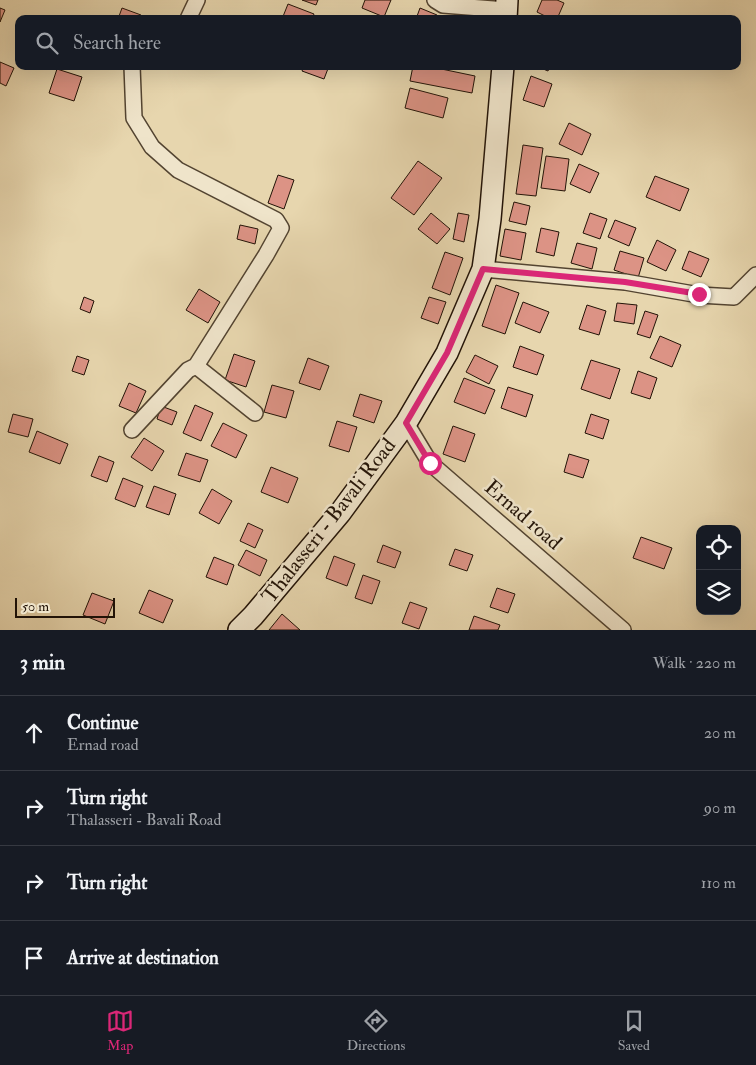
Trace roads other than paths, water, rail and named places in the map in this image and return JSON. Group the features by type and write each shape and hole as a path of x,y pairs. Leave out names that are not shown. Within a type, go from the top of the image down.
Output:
{"main road":[{"name":"Thalasseri - Bavali Road","path":"239,630 335,520 406,423 447,353 483,269 490,220 503,70"}],"street":[{"path":"190,15 197,0"},
{"path":"435,0 443,5 506,10"},
{"path":"132,70 134,118 152,147 178,170 276,220 281,228 196,366 188,370 132,430"},
{"path":"483,269 625,282 699,294 734,297 756,276"},
{"path":"196,366 256,413"},
{"name":"Ernad road","path":"406,423 430,463 623,630"}]}
